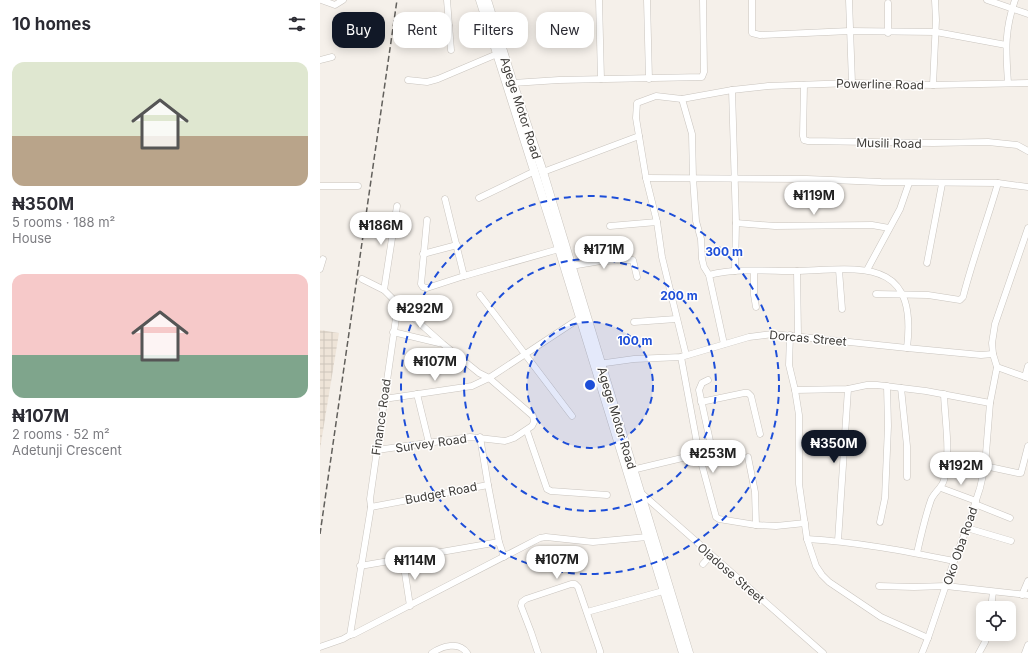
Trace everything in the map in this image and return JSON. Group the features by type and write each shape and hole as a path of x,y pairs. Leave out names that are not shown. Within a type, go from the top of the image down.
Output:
{"main road":[{"name":"Agege Motor Road","path":"480,0 497,54 539,172"},
{"name":"Agege Motor Road","path":"487,0 543,187 555,225 571,266 597,364 636,492 689,653"},
{"name":"Agege Motor Road","path":"555,225 560,250 580,318 632,470 647,537 682,653"}],"street":[{"path":"321,0 335,5 343,0"},
{"path":"447,0 448,12"},
{"path":"598,0 601,79"},
{"path":"648,0 649,78"},
{"path":"513,84 560,80 702,77 704,75 703,0"},
{"path":"752,0 752,33 757,34 850,31 888,33 936,32 1006,45"},
{"path":"849,0 852,83"},
{"path":"934,85 936,32 935,0"},
{"path":"987,0 1028,14"},
{"path":"1008,84 1006,45 1007,30 1015,0"},
{"path":"888,4 888,33"},
{"path":"408,80 427,82 438,79 497,54"},
{"path":"320,60 332,57"},
{"name":"Powerline Road","path":"639,136 636,118 637,103 656,96 682,99 732,90 768,86 852,83 934,85 1028,83"},
{"name":"Musili Road","path":"804,85 804,140 933,144 988,142 1017,145 1028,151"},
{"path":"732,90 736,223 735,271"},
{"path":"682,99 692,134 696,221 701,239 702,259 704,267 710,275 724,344"},
{"path":"479,198 539,172 639,136 646,178 658,222 662,256 683,356 699,454 716,517 719,519 756,525 776,526 805,523"},
{"path":"646,178 807,179 942,184 998,183 1028,187"},
{"path":"867,270 900,209 909,182"},
{"path":"876,294 928,295 960,300 963,297 998,183"},
{"path":"927,263 942,184"},
{"path":"320,186 358,186"},
{"path":"446,199 464,276"},
{"path":"384,290 397,206"},
{"path":"427,220 421,284 423,287 427,288 464,276 560,250"},
{"path":"610,226 658,222"},
{"path":"736,223 775,226 872,225 889,228"},
{"name":"Oko Oba Road","path":"922,653 954,560 976,503 985,466 990,403 997,367 993,354 992,343 995,324 1028,228"},
{"path":"423,254 457,245"},
{"path":"320,269 322,259"},
{"path":"571,266 601,261 633,260 637,277"},
{"path":"797,270 798,336"},
{"path":"839,270 842,309"},
{"path":"710,275 735,271 867,270 886,276 903,294 909,317 907,348"},
{"path":"754,271 754,295 756,307"},
{"path":"362,279 384,290 443,344 479,373 489,378 533,416 534,422 527,431 547,489 551,491 606,495"},
{"path":"480,295 524,355 572,416"},
{"name":"Finance Road","path":"350,634 371,506 370,499 398,304"},
{"path":"384,399 472,386 489,378 580,318"},
{"path":"634,322 676,319"},
{"path":"393,332 443,344"},
{"name":"Dorcas Street","path":"597,364 641,358 683,356 761,334 790,335 907,348 993,354"},
{"path":"790,335 789,365 799,415 799,484 807,539 816,566 822,575 830,582 881,617 928,638"},
{"path":"997,367 1026,378 1028,366"},
{"path":"632,470 699,454 708,449 710,445 699,390 702,383 708,380"},
{"path":"795,390 848,389 867,385 887,386 944,394 990,403"},
{"path":"880,522 885,498 888,426 887,386"},
{"path":"901,388 907,446 907,477"},
{"path":"838,541 848,389"},
{"path":"701,402 748,393 751,396 760,434"},
{"path":"417,394 430,443"},
{"path":"918,553 923,527 932,498 944,482 947,449 944,394"},
{"name":"Survey Road","path":"377,450 470,436 504,441 514,438 527,431"},
{"name":"Budget Road","path":"371,506 488,484 480,437"},
{"path":"985,466 1018,474 1021,472 1028,446"},
{"path":"748,456 755,492 756,525"},
{"path":"488,484 499,542 504,557"},
{"path":"941,488 1010,518"},
{"name":"Oladose Street","path":"636,492 823,653"},
{"path":"967,528 1011,541"},
{"path":"320,647 343,639 350,634 354,634 540,538 546,537 593,542 647,537"},
{"path":"807,539 838,541 954,560"},
{"path":"360,566 403,560 499,542"},
{"path":"703,564 711,555"},
{"path":"403,560 410,606"},
{"path":"879,586 946,586 1025,595 1028,581"},
{"path":"538,653 521,606 522,602 526,599 571,584 575,584 578,587 600,653"},
{"path":"587,612 663,591"},
{"path":"992,601 993,592"},
{"path":"979,653 985,641"},
{"path":"1025,653 1028,645"},
{"path":"432,653 441,648 460,646 464,648 467,653"}],"shaded area":[{"path":"320,330 339,333 320,449"}],"railway":[{"path":"320,534 397,0"}]}
